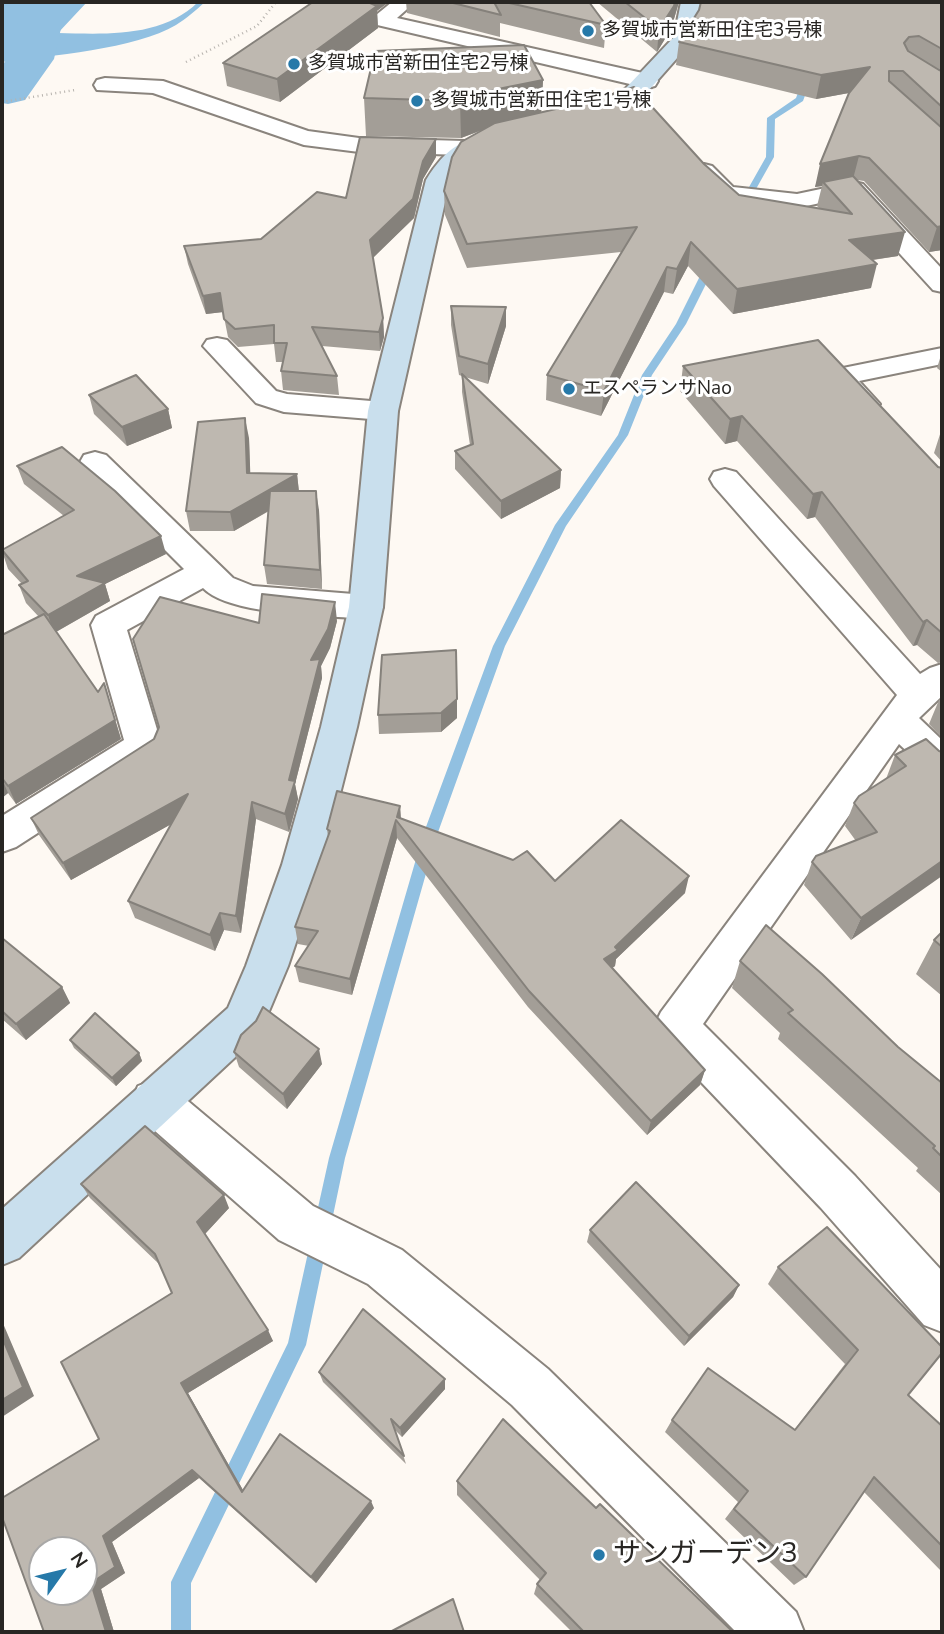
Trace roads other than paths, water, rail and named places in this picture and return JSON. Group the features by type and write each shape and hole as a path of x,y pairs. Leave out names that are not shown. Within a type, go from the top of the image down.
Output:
{"street":[{"path":"405,2 380,20 644,97"},
{"path":"566,123 644,97 684,39 691,2"},
{"path":"105,85 155,86 304,138 359,145 465,148 526,131"},
{"path":"2,1241 244,1021 267,966 302,865 339,727 366,607 383,411 438,180 449,159 465,148"},
{"path":"688,155 726,194 797,201 854,189 942,284"},
{"path":"217,346 266,397 284,403 383,411"},
{"path":"886,425 838,377 942,356"},
{"path":"95,462 221,586 249,597 366,607"},
{"path":"725,479 919,697 942,762"},
{"path":"2,835 144,746 108,625 205,572"},
{"path":"919,697 676,1026 838,1192 942,1307"},
{"path":"154,1101 296,1223 385,1267 530,1387 776,1632"}],"water":[{"path":"2,2 87,2 58,33 95,34 150,28 184,14 198,2 205,2 176,25 139,40 92,50 2,62"}],"waterway":[{"path":"8,90 31,59 45,2"},
{"path":"744,203 770,157 771,118 800,99 807,79"},
{"path":"181,1632 181,1582 297,1345 337,1158 430,835 499,646 561,525 623,435 647,375 681,324 711,264"}],"place":[{"name":"多賀城市営新田住宅3号棟","path":"588,31"},
{"name":"多賀城市営新田住宅2号棟","path":"294,64"},
{"name":"多賀城市営新田住宅1号棟","path":"417,101"},
{"name":"エスペランサNao","path":"569,389"},
{"name":"サンガーデン3","path":"599,1555"}]}
